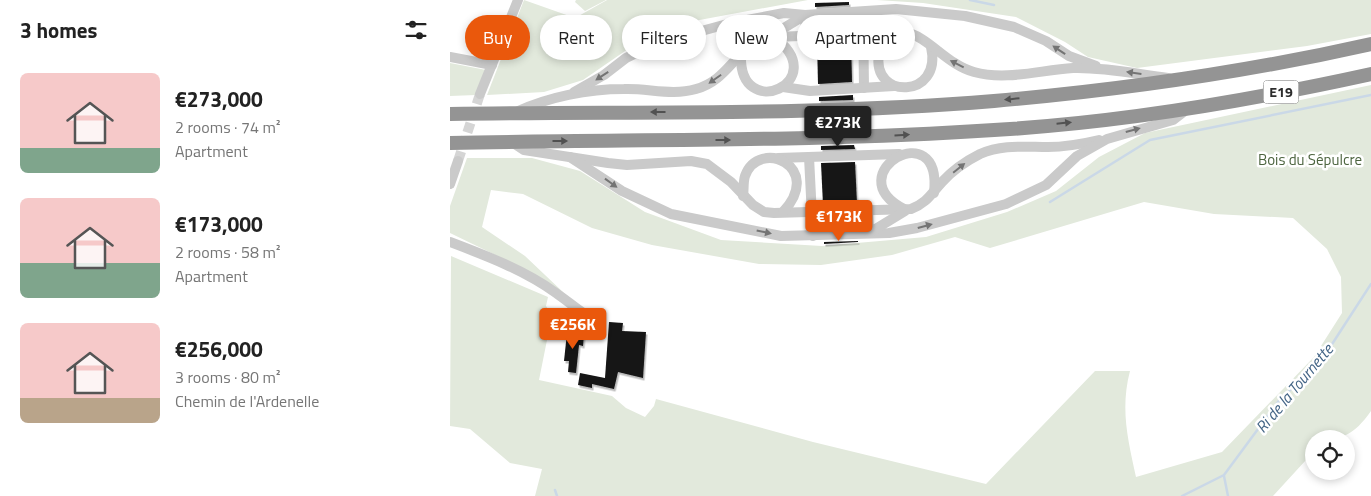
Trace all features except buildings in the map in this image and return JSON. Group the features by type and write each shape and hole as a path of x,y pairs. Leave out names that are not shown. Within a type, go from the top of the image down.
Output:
{"highway":[{"name":"E19","path":"450,114 806,110 993,101 1182,80 1371,44"},
{"name":"E19","path":"450,142 806,140 987,131 1097,120 1191,107 1371,74"}],"street":[{"path":"480,94 518,0"},
{"path":"569,95 604,75 626,58 657,43 784,13 805,15 896,9 964,16 1014,27 1046,41 1069,56 1104,69"},
{"path":"915,35 951,62 973,72 998,76 1073,68 1104,69 1182,80"},
{"path":"783,88 792,75 794,63 787,47"},
{"path":"742,60 741,69 749,85 756,90 768,92 783,88 810,91 894,86 906,88 918,85 926,79 933,58 930,47"},
{"path":"450,57 492,65"},
{"path":"515,113 538,102 569,95 624,88 681,93 714,81 736,60"},
{"path":"863,60 864,88"},
{"path":"878,60 881,72 894,86"},
{"path":"869,233 895,215 920,205 934,194 942,182 962,165 989,151 1018,146 1049,147 1107,139 1173,120 1191,107"},
{"path":"570,158 622,191 671,214 781,236 813,236 889,233 917,228 1006,204 1046,184 1077,156 1107,139"},
{"path":"511,141 524,150 627,165 691,162 707,164 731,182 743,196 764,212 908,209"},
{"path":"743,196 745,176 751,167 766,158 909,153 920,155 930,163 934,172 934,194"},
{"path":"900,154 890,161 885,168 883,182 889,200 908,209"},
{"path":"809,157 813,236"},
{"path":"776,158 787,162 794,169 798,185 797,194 783,212"},
{"path":"450,184 458,161"},
{"path":"868,210 869,233"},
{"path":"450,242 511,266 556,293 575,310 594,320"}],"green space":[{"path":"524,0 566,15 540,15 540,60 612,60 612,15 580,15 607,0 808,0 727,15 716,15 716,17 706,19 706,15 622,15 622,53 583,80 544,92 487,95 501,60 530,60 530,15 518,15"},
{"path":"576,0 606,0 585,11 575,2"},
{"path":"877,0 1371,0 1371,34 1307,46 1137,68 1088,57 1065,42 1016,17 923,3"},
{"path":"450,63 486,70 476,95 450,96"},
{"name":"Bois du Sépulcre","path":"1371,85 1371,411 1354,430 1305,430 1305,461 1273,496 535,496 542,469 510,463 470,429 450,426 451,256 548,297 546,306 552,315 539,380 612,396 626,408 645,417 654,406 656,399 813,442 986,484 1095,371 1130,371 1125,411 1136,477 1222,452 1314,357 1342,313 1341,277 1327,249 1293,218 1214,214 1144,202 990,248 955,237 892,255 821,265 759,264 652,245 592,228 523,194 491,190 482,227 525,256 564,293 514,264 450,233 450,206 467,158 532,158 580,171 645,212 721,240 822,246 926,237 1007,212 1056,191 1099,157 1145,133"}],"waterway":[{"path":"970,0 994,5"},
{"path":"1050,202 1150,140 1371,95"},
{"name":"Ri de la Tournette","path":"1182,496 1224,475 1278,402 1325,355 1371,284"},
{"path":"1224,476 1228,496"},
{"name":"Ri de la Tournette","path":"555,490 557,496"}],"tunnel":[{"path":"458,161 480,94"}]}
